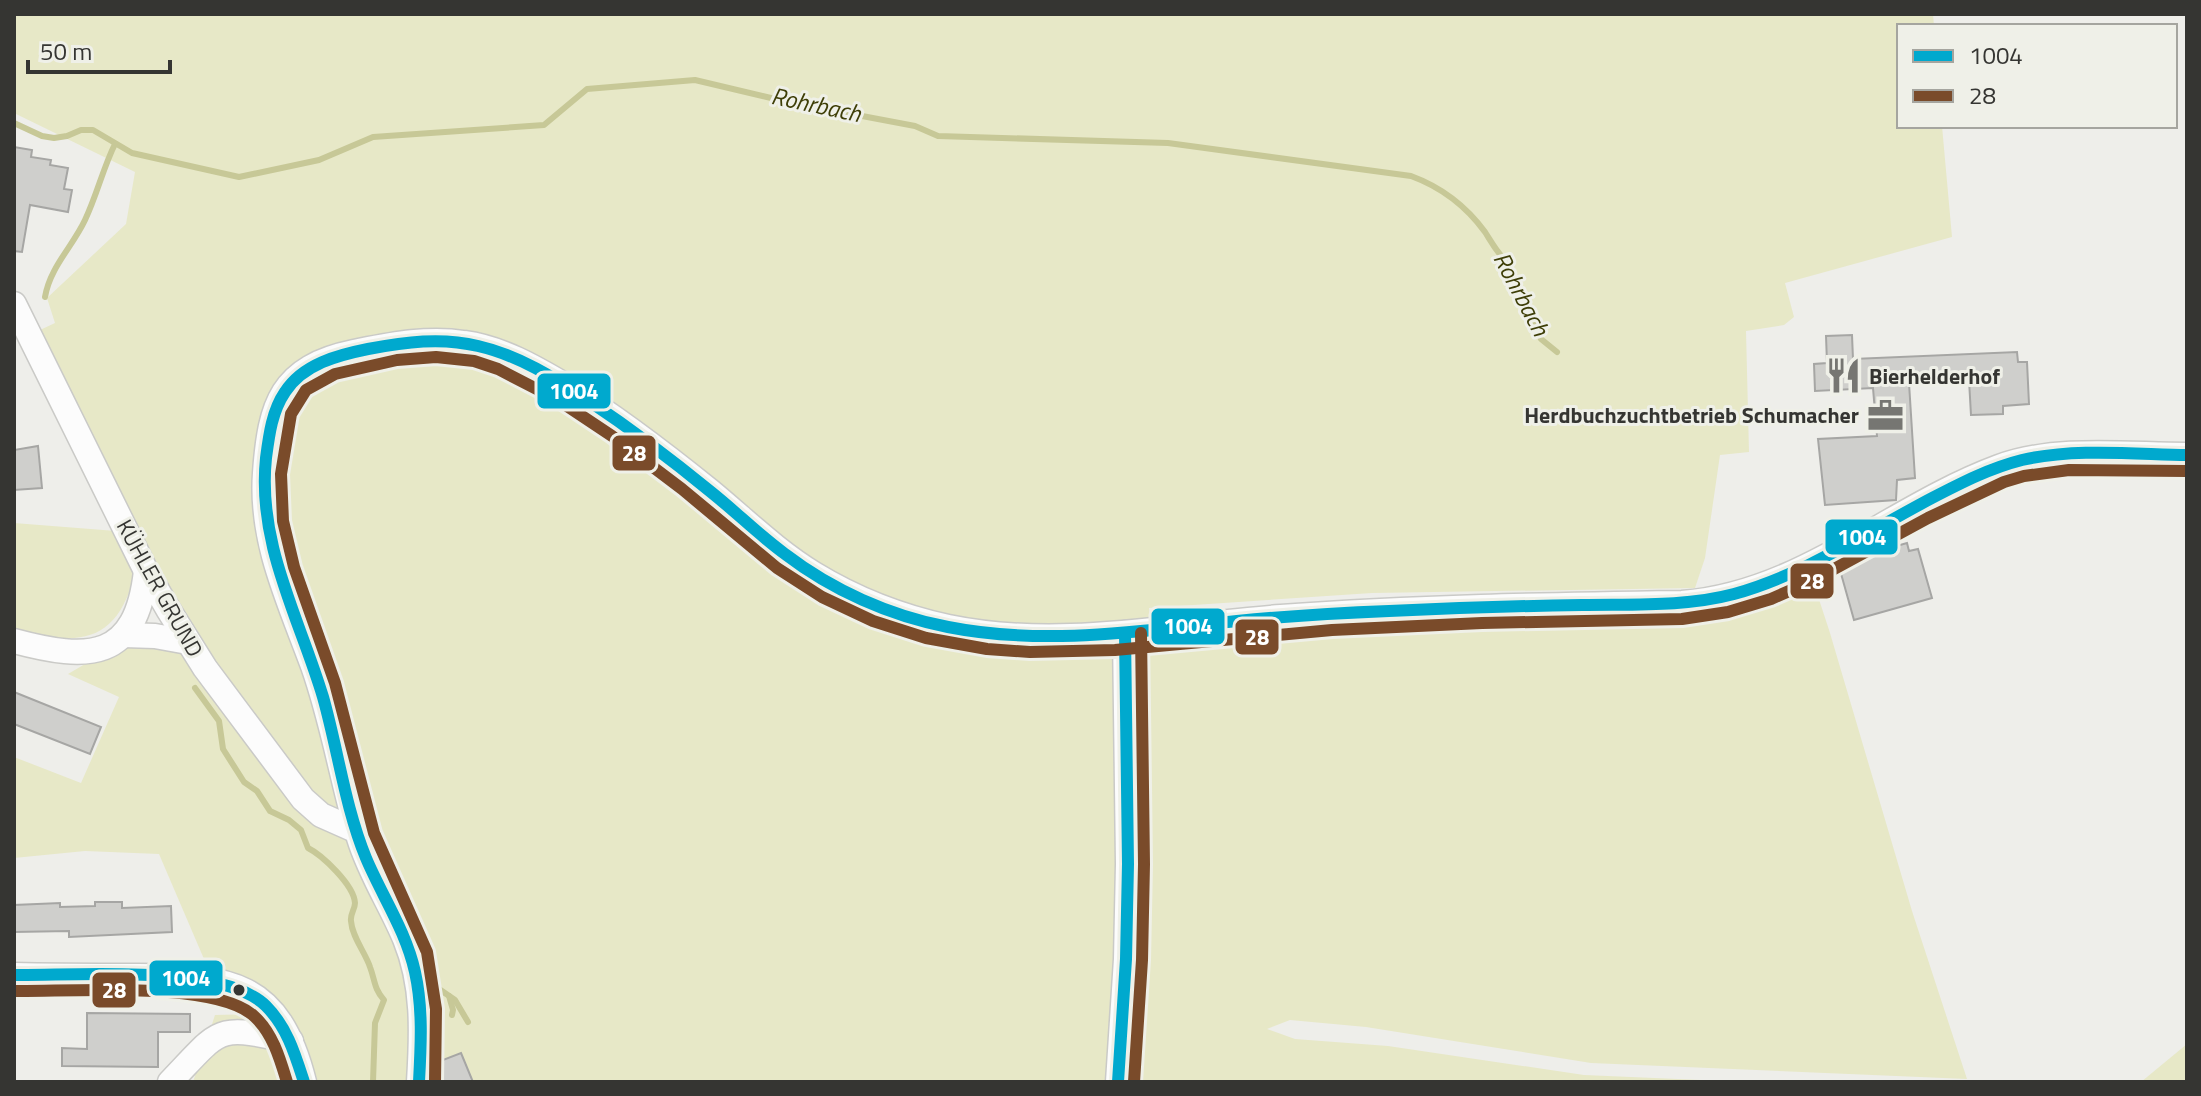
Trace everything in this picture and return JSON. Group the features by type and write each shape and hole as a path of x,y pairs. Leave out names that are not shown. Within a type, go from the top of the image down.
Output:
{"street":[{"name":"KÜHLER GRUND","path":"14,304 146,571 188,642 252,734 303,799 321,815 357,831"},
{"path":"419,1082 421,1013 414,968 404,936 375,879 357,831 320,687 271,548 265,512 267,450 279,403 292,381 303,370 332,357 425,341 458,342 492,349 541,372 601,409 659,451 794,560 840,588 913,618 983,633 1049,637 1125,633 1342,612 1682,603 1717,598 1764,586 1953,488 2012,462 2060,455 2187,455"},
{"path":"124,635 140,605 146,571"},
{"path":"1118,1082 1128,864 1125,633"},
{"path":"14,641 76,654 101,648 124,635 188,642"},
{"path":"14,975 191,976 223,981 246,990 263,1002 280,1021 291,1041 304,1082"},
{"path":"170,1082 203,1046 222,1033 250,1032 291,1041"}],"green space":[{"path":"14,14 1933,14 1934,24 1897,24 1897,128 1942,128 1952,237 1785,283 1794,317 1784,325 1746,331 1749,452 1720,455 1705,558 1695,588 1372,593 1149,608 1154,648 1360,623 1742,616 1813,581 1912,911 1967,1079 1591,1063 1366,1027 1290,1020 1267,1029 1295,1039 1388,1046 1584,1075 1748,1082 193,1082 215,1015 257,1014 207,966 159,854 85,851 14,858 14,757 81,783 119,697 68,674 126,640 184,646 40,330 55,323 47,298 126,224 135,172 14,113"},
{"path":"14,523 116,531 135,574 117,615 105,627 75,638 57,638 14,629"},
{"path":"2187,1044 2187,1082 2141,1082"}],"building":[{"path":"14,147 32,150 31,157 51,160 50,165 68,168 64,189 72,190 68,212 30,205 22,252 14,251"},
{"path":"1852,335 1853,359 2017,352 2018,362 2027,362 2029,404 2003,406 2003,414 1971,415 1969,380 1909,383 1915,478 1897,480 1896,500 1825,505 1818,439 1877,436 1873,388 1815,391 1814,364 1827,363 1826,336"},
{"path":"38,446 42,488 14,490 14,450"},
{"path":"1907,543 1909,551 1918,549 1932,598 1854,620 1840,570 1848,568 1846,563 1855,558"},
{"path":"14,692 101,727 90,754 14,724"},
{"path":"95,902 122,902 122,908 171,906 172,932 69,937 69,931 14,932 14,905 60,903 60,907 95,906"},
{"path":"87,1013 190,1014 190,1032 158,1032 158,1067 62,1066 62,1048 87,1049"},
{"path":"461,1053 473,1082 440,1082 435,1063"}],"waterway":[{"name":"Rohrbach","path":"14,123 54,138 81,130 93,130 132,153 239,177 319,160 373,137 544,125 587,89 695,80 788,102 915,126 938,136 1168,143 1411,176 1443,192 1478,223 1507,262 1541,339 1557,352"},
{"path":"45,297 57,266 85,220 115,144"},
{"path":"195,688 219,721 223,749 244,782 257,791 270,811 301,830 308,848 336,871 353,896 352,927 368,961 376,988 384,1000 375,1023 373,1082"},
{"path":"426,980 455,1000 468,1022"},
{"path":"449,996 452,1015"}],"transit line":[{"name":"1004","path":"419,1082 420,1013 411,957 359,839 323,697 282,580 268,520 266,458 277,407 301,374 333,358 382,346 437,341 464,343 522,361 576,392 651,445 785,554 822,579 883,609 926,622 984,633 1020,635 1092,635 1351,613 1697,601 1734,594 1786,575 1954,487 2010,463 2042,456 2083,453 2187,455"},
{"name":"28","path":"435,1082 436,1009 427,952 374,833 335,683 294,567 283,521 281,474 291,414 306,390 335,374 397,360 436,357 474,361 498,369 558,400 612,436 777,568 822,597 873,621 926,638 987,649 1030,652 1115,650 1332,630 1682,619 1728,612 1771,599 1812,581 1928,518 2004,482 2069,470 2187,471"},
{"name":"1004","path":"1118,1082 1128,864 1125,633"},
{"name":"28","path":"1134,1082 1142,960 1144,864 1141,633"},
{"name":"1004","path":"14,975 147,975 217,983 245,992 266,1006 280,1023 294,1051 304,1082"},
{"name":"28","path":"14,991 141,990 209,997 236,1005 255,1017 267,1031 287,1082"}],"place":[{"name":"Bierhelderhof","path":"1843,376"},
{"name":"Herdbuchzuchtbetrieb Schumacher","path":"1885,415"}]}
